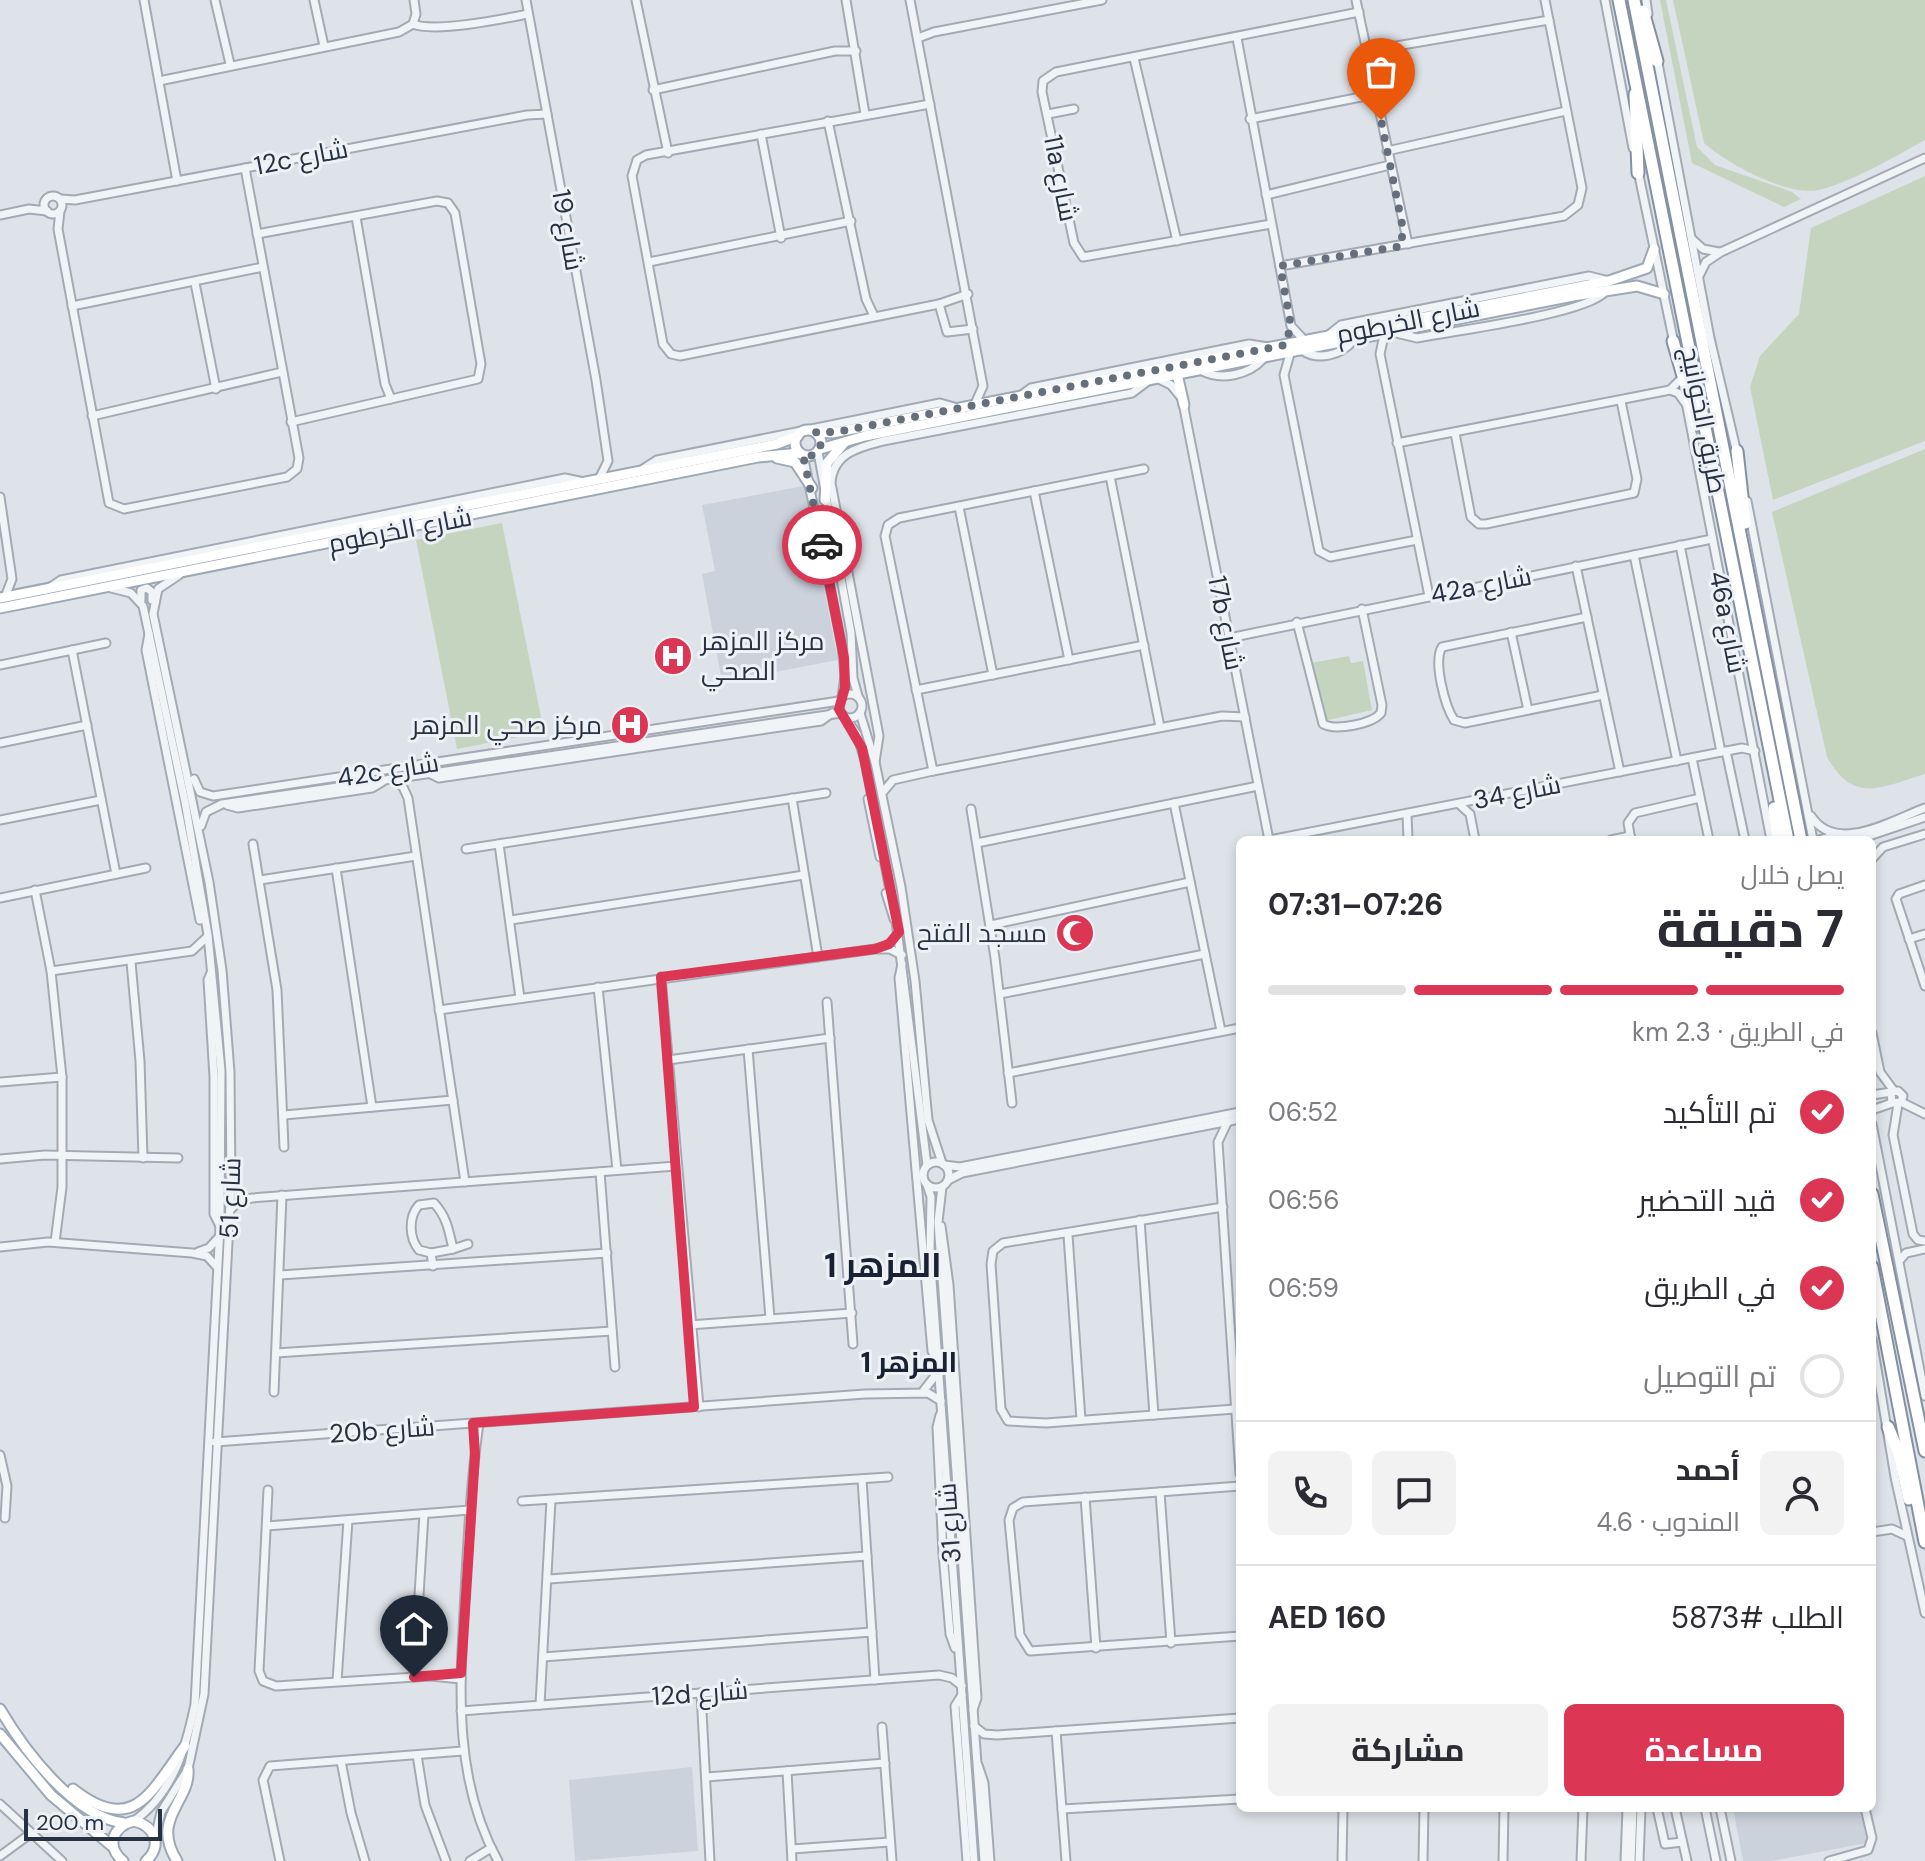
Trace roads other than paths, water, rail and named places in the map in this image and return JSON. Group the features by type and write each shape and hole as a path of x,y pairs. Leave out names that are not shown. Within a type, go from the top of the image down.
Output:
{"highway":[{"name":"طريق الخوانيج","path":"1619,0 1787,836"},
{"path":"1640,0 1657,61"},
{"name":"طريق الخوانيج","path":"1640,0 1800,836"},
{"path":"1637,86 1634,109 1638,173"},
{"path":"1673,341 1701,438 1709,450"},
{"path":"1737,451 1754,603"},
{"path":"1775,776 1773,797 1778,836"},
{"path":"1876,1213 1925,1451"},
{"path":"1876,1288 1925,1541"},
{"path":"1888,1427 1899,1453 1914,1517 1925,1541"}],"main road":[{"path":"1629,281 1647,268 1654,249"},
{"name":"شارع الخرطوم","path":"819,450 865,436 1191,374 1288,349 1358,340 1443,323 1629,281 1664,294"},
{"name":"شارع الخرطوم","path":"1305,346 1325,337 1607,286"},
{"path":"1443,323 1461,315 1462,310"},
{"name":"شارع الخرطوم","path":"816,432 832,433 1232,356 1267,355"},
{"path":"1184,405 1177,376 1180,370 1232,356"},
{"path":"808,430 816,432 821,440 819,450 802,454 795,445 798,436 808,430"},
{"name":"شارع الخرطوم","path":"3,598 101,588 187,572 285,548 308,538 767,446 798,436"},
{"path":"865,436 877,442"},
{"path":"825,500 827,463 834,451 851,439"},
{"path":"753,442 767,446"},
{"name":"شارع الخرطوم","path":"0,608 45,591 80,584 758,457 802,454"},
{"path":"758,457 795,462 812,488"},
{"path":"308,538 323,528"},
{"path":"26,598 59,592 80,584"},
{"path":"0,1709 54,1778 92,1813 146,1825 162,1859"},
{"path":"0,1734 42,1786 113,1847 123,1861"},
{"path":"54,1778 100,1807 115,1810 136,1806 150,1797 185,1746"},
{"path":"177,1861 171,1849 168,1823 188,1778 188,1769"},
{"path":"113,1847 113,1836 129,1822"},
{"path":"146,1861 156,1841"}],"street":[{"path":"144,0 177,181"},
{"path":"215,0 227,65"},
{"path":"314,0 322,47"},
{"path":"158,78 402,31 414,20 414,0"},
{"name":"شارع 19","path":"526,0 608,461"},
{"path":"636,0 662,136 661,154"},
{"path":"846,0 868,113"},
{"path":"910,0 983,386 974,405"},
{"path":"917,35 1102,0"},
{"path":"1356,0 1405,245"},
{"path":"1280,270 1572,212 1578,202 1580,181 1545,0"},
{"name":"46a شارع","path":"1605,0 1770,836"},
{"path":"414,20 429,26 469,25 528,14"},
{"path":"1271,222 1174,241 1137,57 1359,14"},
{"path":"1367,54 1549,18"},
{"path":"1234,38 1291,326 1305,346"},
{"path":"653,87 855,48"},
{"name":"11a شارع","path":"1137,57 1062,71 1048,78 1045,98 1048,114 1074,243 1083,257 1174,241"},
{"path":"1657,61 1812,836"},
{"path":"1250,116 1375,92"},
{"path":"930,101 661,154 636,164 634,182 662,338 677,356 968,297"},
{"path":"1048,114 1074,109"},
{"name":"12c شارع","path":"60,206 75,200 546,111"},
{"path":"1386,148 1567,114"},
{"path":"830,121 870,317"},
{"path":"761,134 781,238"},
{"path":"1699,277 1706,262 1721,252 1925,158"},
{"path":"60,206 58,229 106,498 114,505 132,507 280,477 292,472 299,463 245,168"},
{"path":"1265,192 1390,168"},
{"path":"58,229 47,209 50,197 60,206"},
{"path":"257,237 431,202 447,204 455,219 481,364 478,379 291,419"},
{"path":"0,215 60,206"},
{"path":"354,218 388,400"},
{"path":"649,265 851,224"},
{"path":"1692,238 1705,250 1721,252"},
{"path":"72,306 263,270"},
{"path":"1325,337 1341,325 1592,275 1607,286 1595,301 1567,309 1417,338 1393,333 1381,344 1380,354 1427,596"},
{"path":"195,283 216,389"},
{"path":"939,304 947,332 973,329"},
{"path":"1291,326 1284,375 1319,551 1330,557 1417,540"},
{"path":"1358,340 1380,354"},
{"path":"1019,396 1031,388 1249,344 1267,355 1284,375"},
{"name":"17b شارع","path":"1191,374 1183,387 1184,405 1268,836"},
{"path":"92,414 283,376"},
{"path":"1159,379 1174,388 1184,405"},
{"path":"1397,443 1670,390 1681,379"},
{"path":"901,778 884,777 876,765 879,738 831,477 847,452 877,442 1132,393 1148,381"},
{"path":"983,386 999,400"},
{"path":"1670,390 1681,395 1686,404"},
{"path":"1455,433 1471,517 1479,524 1486,524 1634,493 1637,479 1621,401"},
{"path":"641,472 657,460 753,442 811,426 837,425 940,403 958,408"},
{"path":"819,450 825,500 851,633 858,696 862,704 860,713 882,794 915,981 928,1120 943,1164 945,1183"},
{"path":"802,454 812,488 842,646 845,675 839,714 857,734 868,773 899,932 927,1165 943,1164 957,1168 1236,1113"},
{"path":"599,479 608,461 624,474"},
{"path":"933,771 885,536 888,525 899,518 1144,469"},
{"path":"1110,476 1160,727"},
{"path":"45,591 61,580 565,478 586,483"},
{"path":"1034,491 1069,660"},
{"path":"0,497 12,579 26,598"},
{"path":"959,507 993,675"},
{"name":"42a شارع","path":"1229,636 1712,539"},
{"path":"1680,545 1744,836"},
{"path":"1634,555 1677,761"},
{"path":"1578,566 1618,772"},
{"path":"153,614 160,586 187,572"},
{"path":"839,574 850,582"},
{"path":"3,598 12,579"},
{"path":"101,588 126,591 141,603"},
{"path":"153,614 152,592 147,588 140,592 141,603 173,748 211,960"},
{"path":"1299,622 1323,724 1332,728 1376,719 1382,705 1362,609"},
{"name":"شارع 51","path":"153,614 196,808 226,1009 232,1106 225,1324 205,1684 188,1769 161,1812 156,1841"},
{"path":"1587,617 1442,647 1439,656 1449,710 1454,720 1465,723 1603,695"},
{"path":"149,632 146,650 200,918 206,926"},
{"path":"1511,632 1528,710"},
{"path":"0,665 106,643"},
{"path":"916,690 1144,645"},
{"path":"72,650 116,874"},
{"path":"840,699 850,693 858,696"},
{"name":"42c شارع","path":"188,769 198,790 207,795 805,708 840,699"},
{"path":"1222,716 1242,704"},
{"path":"805,708 805,717"},
{"path":"431,774 439,778 806,723 839,714 853,717 860,713"},
{"name":"42c شارع","path":"223,804 839,714"},
{"path":"882,794 888,783 933,771 1222,716 1245,717"},
{"path":"0,743 87,725"},
{"path":"1742,748 1752,739"},
{"path":"173,748 180,757 189,802 196,808 223,804 238,808 372,788 383,781"},
{"name":"شارع 34","path":"1299,836 1724,751 1742,748 1755,751"},
{"path":"1692,758 1708,836"},
{"path":"408,798 410,786 418,776"},
{"path":"393,779 403,787 408,798 465,1182"},
{"path":"977,843 1258,786"},
{"path":"243,802 241,794 254,789"},
{"path":"466,849 826,793"},
{"path":"792,798 818,957"},
{"path":"1630,836 1631,815 1700,798"},
{"path":"0,820 101,800"},
{"path":"1470,814 1479,800"},
{"path":"1174,803 1221,1031"},
{"path":"200,836 203,816 223,804"},
{"path":"1459,804 1470,814 1474,836"},
{"path":"1807,806 1823,830 1844,836 1925,808"},
{"path":"971,809 991,925 1012,1103"},
{"path":"1407,814 1408,836"},
{"path":"1869,836 1925,817"},
{"path":"1876,855 1883,847 1925,834"},
{"path":"253,844 278,1003 284,1147"},
{"path":"499,844 520,998"},
{"path":"260,880 416,856"},
{"path":"0,898 146,868"},
{"path":"336,868 372,1107"},
{"path":"511,920 804,875"},
{"path":"991,925 1190,882"},
{"path":"1924,982 1896,898 1925,885"},
{"path":"38,890 52,974 62,1080 63,1156 58,1243"},
{"path":"875,949 889,944 899,932"},
{"path":"1909,939 1925,934"},
{"path":"52,974 192,951 201,946 208,935"},
{"path":"439,1010 875,949 893,950 902,959"},
{"path":"192,951 211,960"},
{"path":"1000,994 1205,954"},
{"path":"902,959 899,978 912,1134 932,1351 939,1366 924,1390"},
{"name":"شارع 51","path":"129,1822 153,1805 185,1746 196,1689 220,1226 214,1214 214,1077 208,982 212,971 211,960"},
{"path":"131,962 140,1061 143,1158"},
{"path":"661,977 696,1407"},
{"path":"598,987 617,1170"},
{"path":"827,1002 853,1344"},
{"path":"1008,1073 1236,1029"},
{"path":"668,1060 830,1038"},
{"path":"748,1049 770,1318"},
{"path":"1876,1052 1880,1072 1894,1099 1894,1138 1913,1234 1918,1240 1925,1241"},
{"path":"1,1080 62,1080"},
{"path":"1876,1096 1894,1099 1925,1114"},
{"path":"1876,1108 1894,1099"},
{"path":"284,1115 453,1100"},
{"path":"927,1185 945,1183 962,1173 1236,1120"},
{"path":"1228,1121 1218,1142 1236,1420"},
{"path":"1204,1126 1218,1142"},
{"path":"1876,1143 1925,1396"},
{"path":"0,1159 63,1156 178,1158"},
{"name":"شارع 31","path":"927,1165 923,1174 931,1197 930,1252 974,1861"},
{"path":"230,1210 239,1201 282,1195 676,1166"},
{"path":"600,1172 615,1367"},
{"name":"شارع 31","path":"945,1183 938,1222 974,1749 984,1779 987,1861"},
{"path":"231,1186 238,1195 252,1198"},
{"path":"274,1392 282,1195"},
{"path":"453,1249 450,1229 439,1209 425,1202 413,1211 411,1235 419,1250 431,1253 453,1249 468,1244"},
{"path":"1223,1207 1068,1235 1003,1243 993,1251 991,1264 1001,1409 1008,1421 1081,1420 1235,1409"},
{"path":"1140,1220 1154,1415"},
{"path":"938,1222 944,1233 950,1299 977,1698 972,1712"},
{"path":"1068,1235 1081,1420"},
{"path":"192,1253 209,1248 219,1237"},
{"path":"0,1247 58,1243 218,1253 224,1260 225,1324"},
{"path":"1900,1260 1906,1253 1925,1249"},
{"path":"192,1253 209,1258 217,1267"},
{"path":"431,1253 433,1266"},
{"path":"280,1275 607,1253"},
{"path":"689,1325 852,1313"},
{"path":"276,1353 612,1331"},
{"path":"1876,1361 1903,1516 1925,1613"},
{"path":"211,1388 215,1394 211,1437 217,1442"},
{"path":"940,1389 947,1397 954,1443"},
{"name":"20b شارع","path":"217,1442 940,1389"},
{"name":"20b شارع","path":"910,1392 931,1393 941,1405"},
{"path":"476,1423 461,1676 463,1751 474,1801 498,1861"},
{"path":"219,1427 226,1436 238,1440"},
{"path":"216,1477 223,1450 238,1440"},
{"path":"0,1455 7,1486 5,1518"},
{"path":"522,1501 888,1477"},
{"path":"862,1479 875,1680"},
{"path":"1236,1486 1023,1502 1013,1508 1009,1520 1020,1635 1026,1649 1038,1652 1236,1636"},
{"path":"268,1490 260,1665 265,1679 282,1684 461,1676"},
{"path":"1160,1492 1171,1643"},
{"path":"1085,1497 1096,1648"},
{"path":"540,1705 551,1500"},
{"path":"267,1526 469,1513"},
{"path":"416,1677 422,1514"},
{"path":"1892,1529 1903,1516"},
{"path":"339,1681 345,1520"},
{"path":"1876,1531 1892,1529 1909,1538"},
{"path":"549,1579 867,1556"},
{"path":"543,1657 872,1632"},
{"path":"939,1675 950,1670 958,1656"},
{"path":"939,1675 952,1678 962,1690 955,1706 967,1861"},
{"name":"12d شارع","path":"461,1711 939,1675"},
{"path":"701,1693 710,1861"},
{"path":"973,1725 984,1734 997,1735 1236,1718"},
{"path":"882,1727 892,1861"},
{"path":"1056,1731 1066,1861"},
{"path":"974,1749 984,1739 997,1735"},
{"path":"280,1861 263,1783 266,1769 275,1764 463,1751"},
{"path":"417,1755 425,1805 446,1861"},
{"path":"341,1761 351,1813 365,1861"},
{"path":"707,1777 885,1763"},
{"path":"787,1771 792,1861"},
{"path":"1062,1809 1236,1799"},
{"path":"0,1804 62,1861"},
{"path":"1342,1861 1343,1812"},
{"path":"1423,1861 1424,1812"},
{"path":"1503,1861 1504,1812"},
{"path":"1581,1861 1583,1812"},
{"path":"1625,1861 1630,1812"},
{"path":"1630,1812 1631,1861"},
{"path":"1639,1861 1641,1812"},
{"path":"1658,1812 1665,1844 1682,1842"},
{"path":"1676,1812 1687,1861"},
{"path":"1706,1812 1716,1861"},
{"path":"1721,1812 1731,1861"},
{"path":"1829,1861 1868,1850 1872,1838 1866,1812"},
{"path":"0,1856 30,1834"},
{"path":"792,1849 890,1842"},
{"path":"470,1861 491,1848"}],"place":[{"name":"مركز المزهر الصحي","path":"673,656"},
{"name":"مركز صحي المزهر","path":"630,725"},
{"name":"مسجد الفتح","path":"1075,933"}],"district":[{"name":"المزهر 1","path":"883,1265"},
{"name":"المزهر 1","path":"909,1362"}]}
